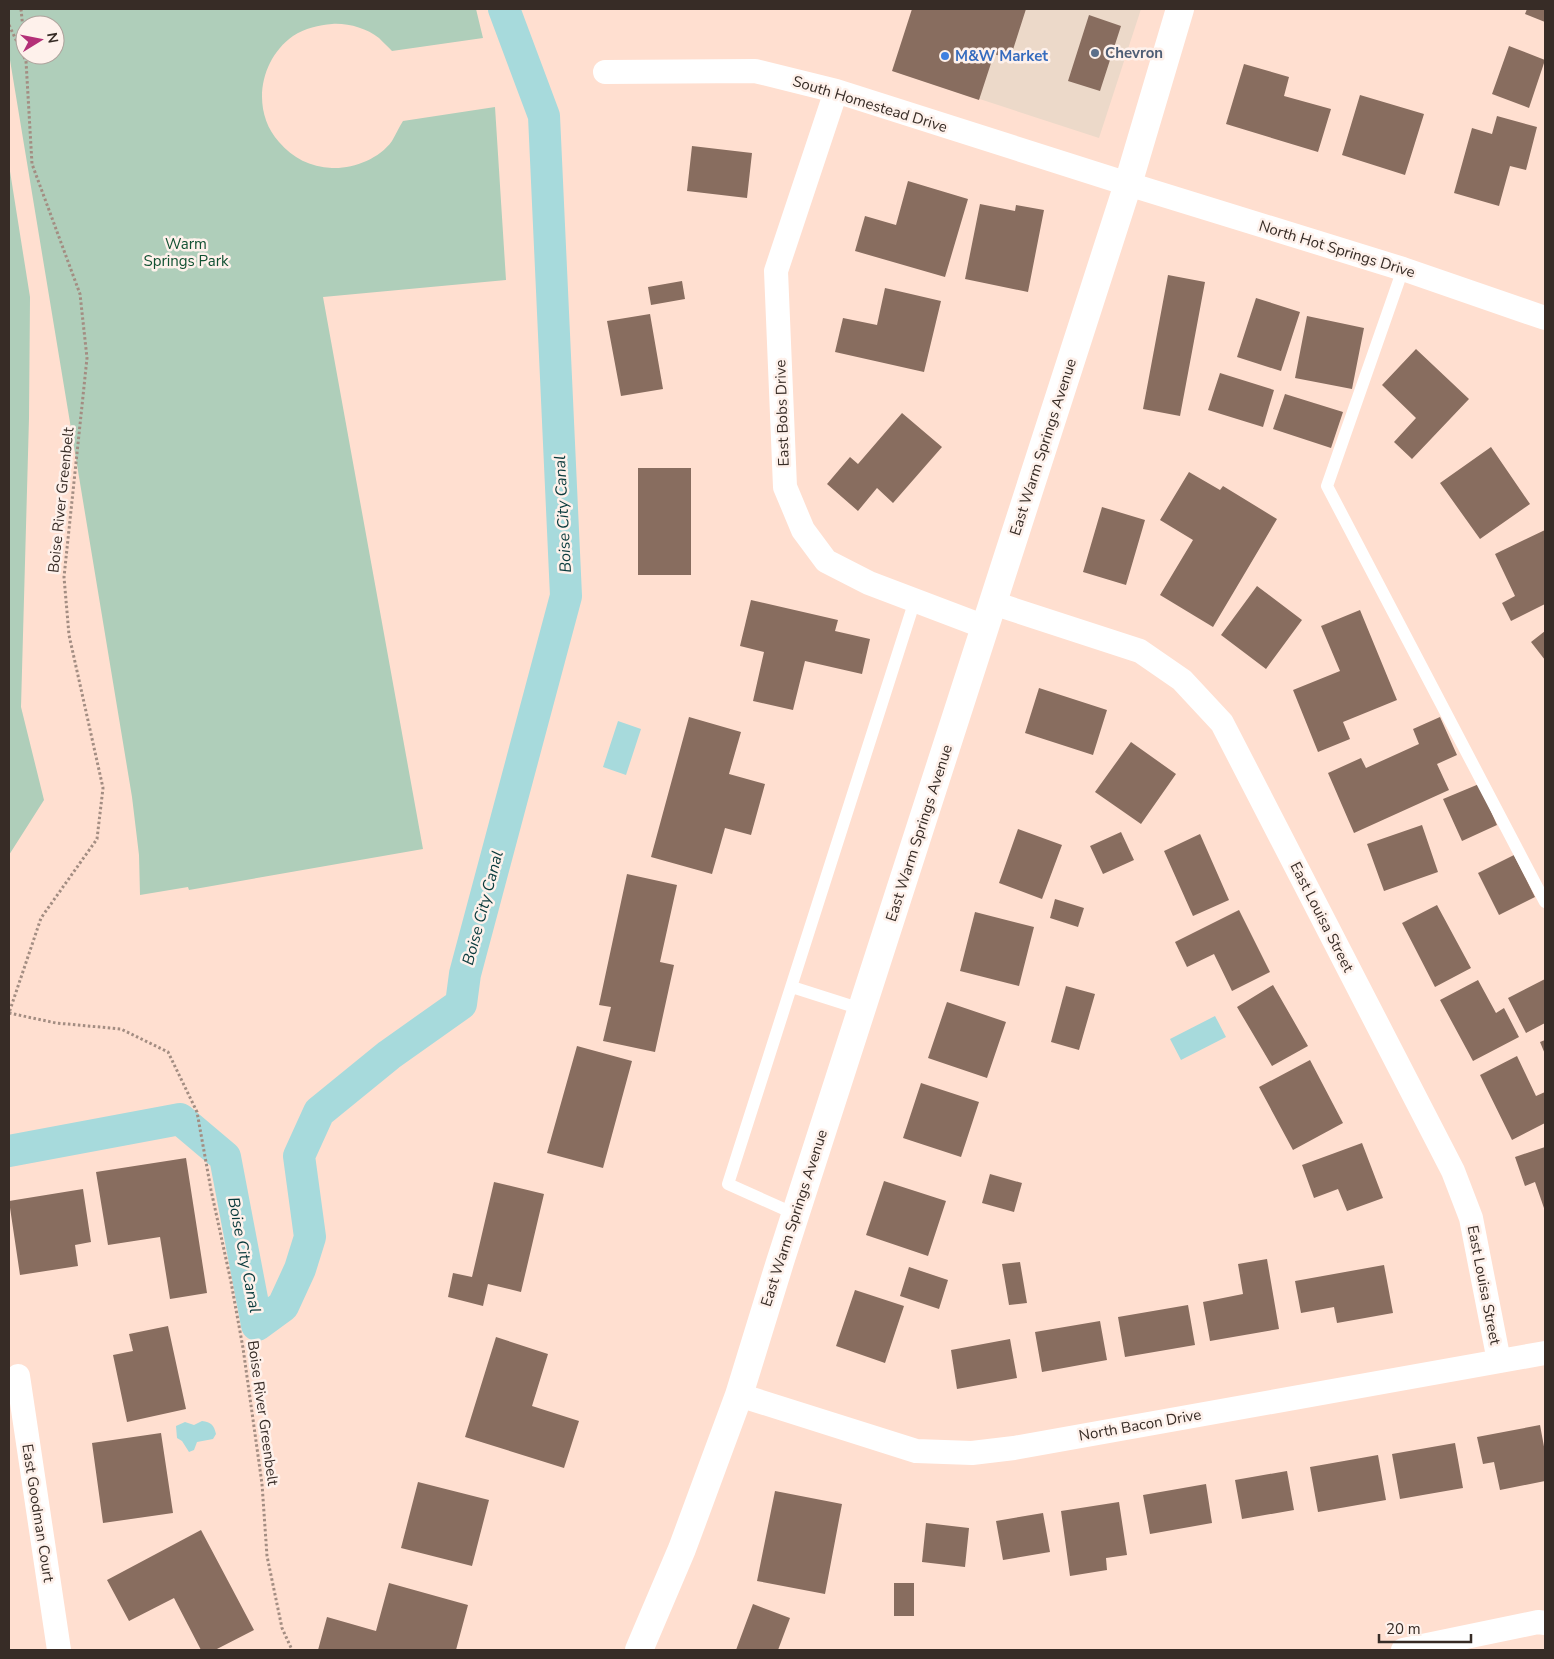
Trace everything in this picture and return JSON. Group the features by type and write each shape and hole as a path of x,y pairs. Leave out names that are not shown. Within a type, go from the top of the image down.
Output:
{"street":[{"name":"East Warm Springs Avenue","path":"639,1650 682,1549 739,1395 795,1214 1128,184 1180,9"},
{"name":"South Homestead Drive","path":"605,72 755,71 836,91 1128,184"},
{"name":"East Bobs Drive","path":"836,91 776,271 785,487 803,530 826,561 869,583 915,600 989,615"},
{"name":"North Hot Springs Drive","path":"1128,184 1403,269 1545,318"},
{"name":"East Louisa Street","path":"989,615 1140,651 1182,680 1222,723 1453,1171 1471,1218 1499,1361"},
{"name":"North Bacon Drive","path":"739,1395 916,1451 972,1453 1014,1448 1545,1353"},
{"name":"East Goodman Court","path":"18,1376 59,1650"},
{"path":"1403,1650 1538,1622 1545,1623"}],"lane":[{"path":"1403,269 1327,486 1545,902"},
{"path":"795,1214 728,1184 915,600"},
{"path":"792,986 861,1009"}],"path":[{"name":"Boise River Greenbelt","path":"9,25 15,38"},
{"name":"Boise River Greenbelt","path":"26,65 32,164 80,294 87,358 64,577 69,635 102,788 97,838 41,918 9,1013 56,1023 121,1029 168,1052 197,1112 243,1348 262,1484 267,1556 282,1628 292,1650"}],"shaded area":[{"path":"917,9 1141,9 1099,138 897,72"}],"green space":[{"name":"Warm Springs Park","path":"9,9 476,9 483,38 392,51 374,34 357,27 332,24 307,29 293,36 281,46 273,58 266,72 262,101 270,130 290,153 309,164 332,168 357,165 373,158 392,141 403,121 495,107 506,280 323,297 423,849 189,890 188,887 140,895 139,855 132,797 9,54"},
{"path":"9,165 30,297 29,418 21,707 44,800 9,855"}],"water":[{"path":"618,721 641,729 626,775 603,767"},
{"path":"1215,1016 1226,1037 1181,1060 1170,1039"},
{"path":"202,1421 212,1424 216,1434 213,1439 197,1442 194,1450 189,1452 182,1441 177,1438 176,1426 185,1422 194,1425"}],"building":[{"name":"M&W Market","path":"912,9 1026,9 1010,59 994,54 979,100 892,71"},
{"path":"1527,9 1545,9 1545,22 1525,14"},
{"name":"Chevron","path":"1089,15 1121,26 1100,91 1068,81"},
{"path":"1509,46 1545,60 1529,108 1492,94"},
{"path":"1244,64 1289,77 1284,96 1331,109 1318,152 1226,124"},
{"path":"1360,95 1424,114 1405,175 1342,155"},
{"path":"1497,116 1537,127 1526,170 1510,166 1499,206 1454,193 1472,128 1492,134"},
{"path":"692,146 752,153 747,198 687,191"},
{"path":"908,181 968,199 945,277 855,251 865,216 896,225"},
{"path":"980,204 1015,211 1016,205 1044,210 1028,292 965,279"},
{"path":"1168,275 1205,282 1180,416 1143,409"},
{"path":"682,281 685,299 651,305 648,287"},
{"path":"885,288 941,301 924,372 835,352 843,318 877,325"},
{"path":"1256,298 1300,312 1281,371 1237,357"},
{"path":"650,314 663,389 621,396 607,321"},
{"path":"1307,316 1364,328 1352,389 1295,378"},
{"path":"1416,349 1469,399 1412,459 1394,442 1416,418 1382,385"},
{"path":"1220,373 1274,390 1263,427 1208,410"},
{"path":"1285,394 1343,412 1331,448 1273,429"},
{"path":"902,413 942,447 893,503 877,488 858,511 827,484 850,457 858,464"},
{"path":"1491,447 1530,504 1480,539 1440,483"},
{"path":"638,468 691,468 691,575 638,575"},
{"path":"1189,472 1220,490 1223,486 1277,519 1213,627 1160,595 1193,540 1160,520"},
{"path":"1102,507 1145,520 1126,585 1083,572"},
{"path":"1545,530 1545,604 1511,621 1502,603 1515,596 1495,554"},
{"path":"1257,586 1302,620 1266,669 1221,635"},
{"path":"751,600 838,620 835,631 870,639 862,674 805,661 793,710 753,701 764,652 740,646"},
{"path":"1360,610 1397,700 1343,722 1350,739 1318,752 1293,690 1340,671 1321,626"},
{"path":"1545,631 1545,660 1531,642"},
{"path":"1039,688 1107,710 1093,755 1025,733"},
{"path":"689,717 741,732 729,774 765,784 751,835 725,828 712,874 651,857"},
{"path":"1440,717 1457,755 1437,764 1449,790 1354,833 1328,773 1361,758 1366,768 1419,744 1413,729"},
{"path":"1131,742 1176,774 1141,824 1095,792"},
{"path":"1479,784 1497,825 1462,841 1443,799"},
{"path":"1422,825 1438,872 1384,891 1367,844"},
{"path":"1018,829 1062,845 1042,899 999,883"},
{"path":"1121,832 1134,860 1103,874 1090,846"},
{"path":"1200,834 1229,900 1193,916 1164,851"},
{"path":"1514,855 1535,897 1499,915 1478,873"},
{"path":"627,874 677,885 660,962 674,965 655,1052 603,1041 611,1007 599,1005"},
{"path":"1055,899 1084,908 1078,927 1050,918"},
{"path":"1437,905 1471,968 1435,987 1402,923"},
{"path":"1239,910 1270,972 1232,991 1214,954 1187,967 1175,942"},
{"path":"975,912 1034,927 1019,986 960,971"},
{"path":"1545,979 1545,1023 1526,1033 1508,998"},
{"path":"1478,980 1496,1013 1504,1008 1519,1037 1473,1061 1440,1000"},
{"path":"1273,985 1308,1046 1272,1066 1237,1007"},
{"path":"1066,986 1095,994 1079,1050 1051,1042"},
{"path":"947,1002 1006,1022 987,1078 928,1058"},
{"path":"1545,1040 1545,1054 1540,1042"},
{"path":"577,1046 632,1061 603,1168 547,1153"},
{"path":"1517,1056 1536,1096 1545,1092 1545,1123 1512,1140 1480,1075"},
{"path":"1310,1060 1343,1123 1293,1150 1259,1087"},
{"path":"921,1083 979,1102 961,1157 903,1138"},
{"path":"1362,1143 1383,1198 1347,1211 1338,1189 1314,1198 1302,1165"},
{"path":"1545,1147 1545,1211 1535,1182 1525,1186 1515,1157"},
{"path":"186,1158 207,1293 170,1299 160,1237 108,1245 96,1172"},
{"path":"990,1174 1022,1183 1014,1212 982,1203"},
{"path":"884,1181 946,1201 928,1256 866,1235"},
{"path":"494,1182 544,1194 521,1292 488,1284 483,1306 448,1297 453,1273 472,1277"},
{"path":"83,1189 91,1242 75,1245 78,1266 20,1275 9,1201"},
{"path":"1267,1259 1279,1329 1210,1341 1203,1302 1243,1294 1238,1264"},
{"path":"1020,1262 1027,1303 1009,1305 1002,1264"},
{"path":"1384,1265 1393,1313 1337,1323 1334,1307 1301,1313 1295,1281"},
{"path":"909,1267 948,1280 939,1309 900,1296"},
{"path":"855,1290 904,1306 885,1363 836,1346"},
{"path":"1188,1305 1195,1345 1125,1357 1118,1317"},
{"path":"1100,1321 1107,1360 1042,1372 1035,1332"},
{"path":"168,1326 186,1409 127,1422 113,1355 133,1351 129,1334"},
{"path":"496,1337 548,1354 532,1406 579,1421 564,1468 465,1437"},
{"path":"1010,1339 1017,1378 957,1389 951,1350"},
{"path":"1540,1425 1545,1452 1545,1481 1500,1490 1494,1462 1483,1464 1477,1437"},
{"path":"161,1433 173,1513 103,1523 92,1443"},
{"path":"1455,1443 1463,1488 1400,1499 1392,1454"},
{"path":"1378,1455 1386,1500 1318,1512 1310,1467"},
{"path":"1287,1471 1294,1510 1242,1519 1235,1480"},
{"path":"418,1482 489,1500 472,1566 401,1548"},
{"path":"1206,1484 1212,1523 1150,1534 1143,1495"},
{"path":"775,1491 842,1504 825,1594 757,1581"},
{"path":"1119,1502 1127,1555 1106,1558 1107,1570 1070,1576 1061,1511"},
{"path":"1043,1513 1050,1552 1003,1560 996,1521"},
{"path":"926,1523 969,1528 965,1567 922,1562"},
{"path":"201,1530 254,1630 215,1650 201,1650 174,1598 129,1621 107,1580"},
{"path":"389,1583 468,1605 456,1650 318,1650 327,1617 376,1631"},
{"path":"894,1583 914,1583 914,1616 894,1616"},
{"path":"753,1604 790,1618 778,1650 736,1650"}],"waterway":[{"name":"Boise City Canal","path":"9,1151 180,1119 225,1157 257,1325 283,1306 300,1269 310,1237 299,1156 319,1112 389,1055 461,1004 465,974 566,596 544,116 504,9"}],"place":[{"name":"Chevron","path":"1095,53"},
{"name":"M&W Market","path":"945,56"}]}
